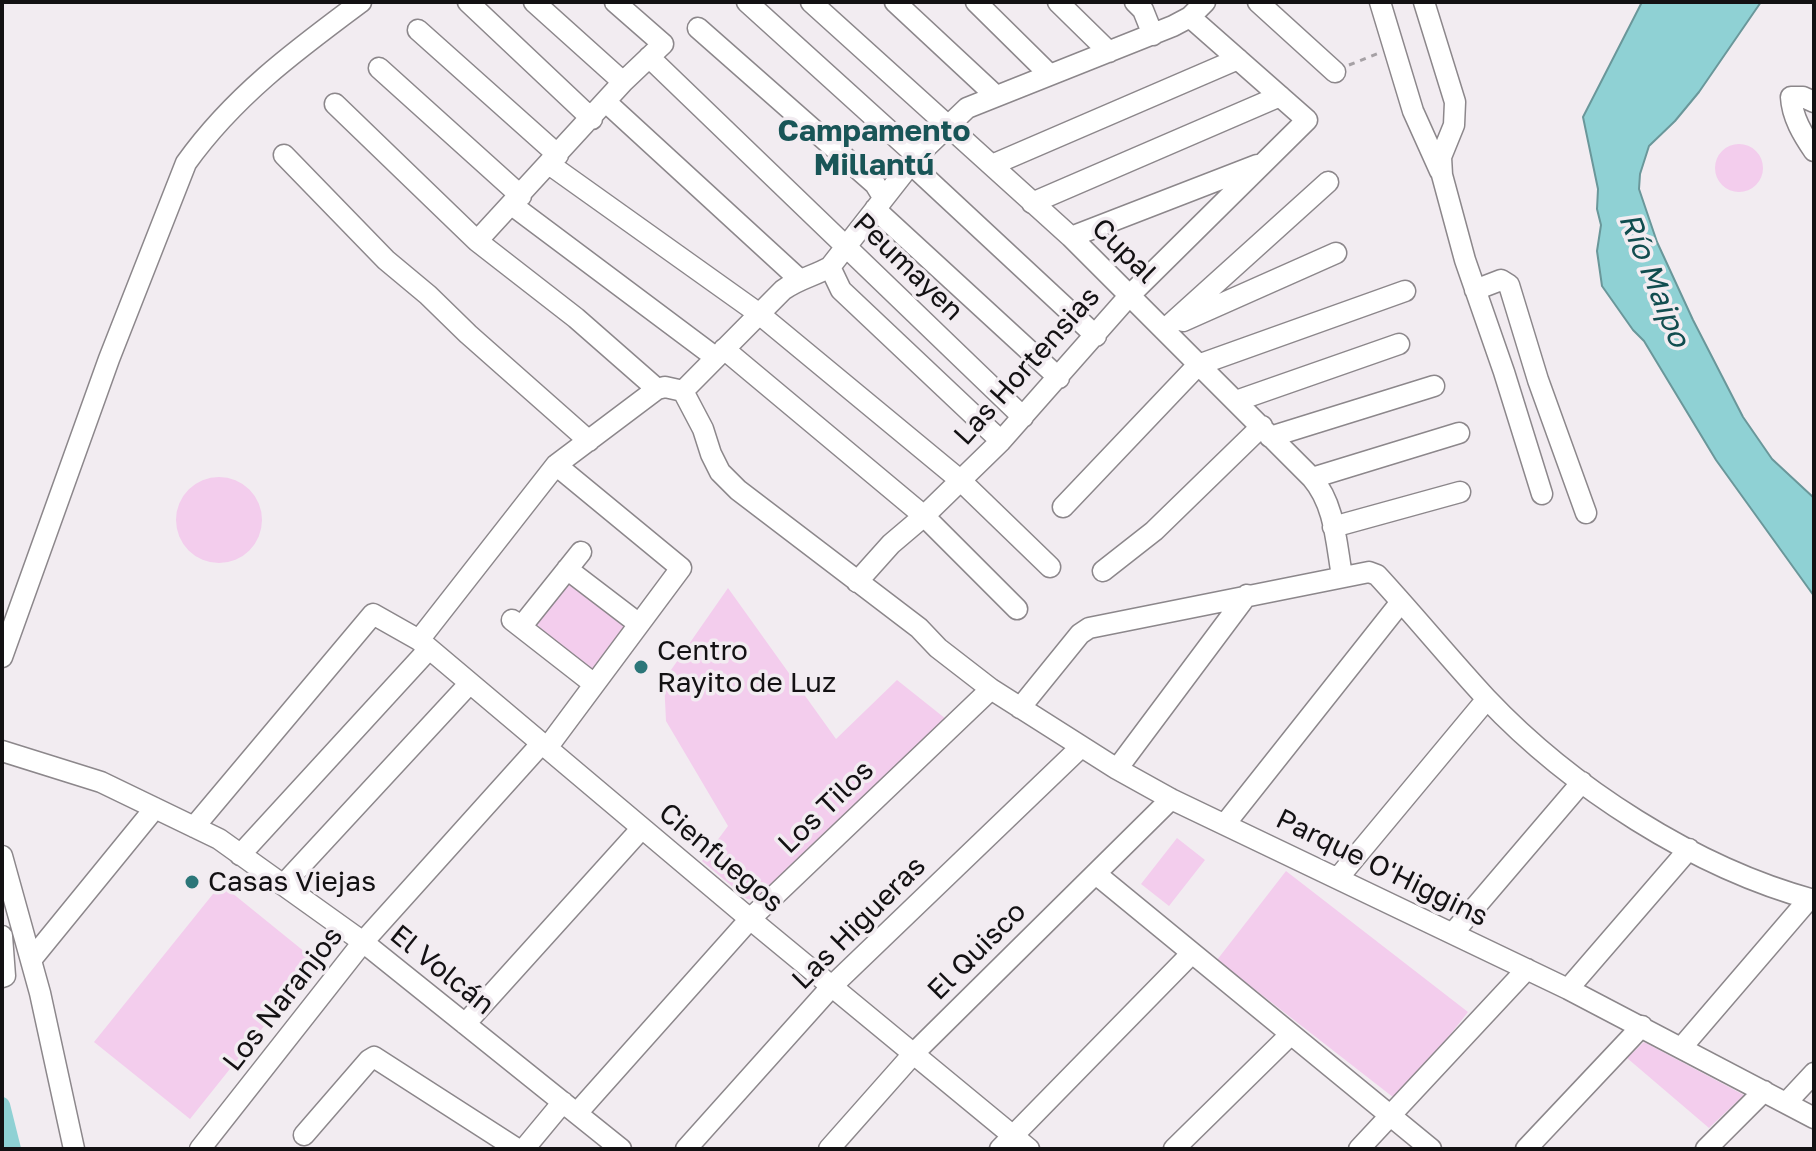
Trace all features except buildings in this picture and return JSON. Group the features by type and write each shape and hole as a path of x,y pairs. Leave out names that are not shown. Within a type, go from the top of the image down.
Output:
{"street":[{"path":"2,657 109,359 186,163 206,135 247,92 361,2"},
{"path":"468,2 592,119"},
{"path":"534,2 623,82"},
{"name":"Peumayen","path":"615,2 656,51 847,246 1023,417"},
{"path":"747,2 1096,336"},
{"name":"Cupal","path":"811,2 1071,237 1312,478 1329,504 1342,576"},
{"path":"895,2 996,96"},
{"path":"976,2 1050,75"},
{"path":"1058,2 1109,52"},
{"path":"1135,2 1143,10 1153,35"},
{"path":"240,855 424,644 556,465 657,389 665,387 683,391 758,313 799,279 816,275 830,267 914,160 967,108 1153,35 1190,17 1205,2"},
{"path":"1258,2 1343,68"},
{"path":"1380,2 1413,111 1442,175 1475,290 1542,494"},
{"path":"1424,2 1455,102 1454,125 1441,157 1442,175"},
{"path":"1032,203 1280,96 1190,17"},
{"path":"698,28 875,184 879,203 1059,378"},
{"path":"418,30 554,160 758,313 960,480 1050,567"},
{"path":"477,241 623,82 656,51"},
{"path":"992,165 1238,59"},
{"path":"379,68 517,200 720,353 924,516 1017,609"},
{"name":"Las Hortensias","path":"857,582 891,544 1001,441 1129,296 1307,120 1280,96"},
{"path":"1814,102 1803,97 1791,97 1802,134 1814,151"},
{"path":"606,102 799,279"},
{"path":"335,104 477,241 576,318 657,389"},
{"path":"284,155 386,260 589,441"},
{"path":"1071,237 1264,162"},
{"path":"1164,330 1328,182"},
{"path":"1164,330 1336,253"},
{"path":"830,267 841,290 1001,441"},
{"path":"1475,290 1501,280 1509,285 1586,513"},
{"path":"1063,507 1198,365 1405,291"},
{"path":"1236,401 1399,344"},
{"path":"1103,571 1154,531 1266,431 1434,386"},
{"name":"Parque O'Higgins","path":"683,391 703,429 720,472 738,490 919,628 938,648 991,689 1020,708 1171,799 1568,989 1814,1118"},
{"path":"1521,428 1552,418"},
{"path":"1312,478 1459,433"},
{"name":"Los Naranjos","path":"200,1149 363,942 544,746 681,568 556,465"},
{"path":"1333,527 1460,492"},
{"path":"581,552 516,623 594,684"},
{"path":"567,569 639,624"},
{"path":"1020,708 1085,629 1342,576 1369,572 1377,575 1487,699 1582,782 1689,849 1768,885 1812,900 1682,1047"},
{"path":"1117,769 1247,595"},
{"path":"1225,824 1401,602"},
{"name":"Cienfuegos","path":"194,827 373,614 424,644 914,1053 1006,1142 1029,1149"},
{"path":"283,885 470,683"},
{"name":"Los Tilos","path":"524,1149 570,1108 750,919 991,689"},
{"path":"1338,878 1487,699"},
{"name":"Las Higueras","path":"686,1149 832,986 1081,747"},
{"name":"El Volcán","path":"2,751 101,782 219,839 363,942 621,1149"},
{"path":"1453,933 1582,782"},
{"name":"El Quisco","path":"829,1149 914,1053 1171,799"},
{"path":"31,960 155,808"},
{"path":"465,1024 642,828"},
{"path":"1568,989 1689,849"},
{"path":"2,856 31,960 74,1149"},
{"path":"1096,874 1431,1149"},
{"path":"2,936 5,976 2,977"},
{"path":"1006,1142 1192,953"},
{"path":"1359,1149 1527,969"},
{"path":"1526,1149 1642,1026"},
{"path":"1174,1149 1291,1034"},
{"path":"304,1135 374,1057 517,1149"},
{"path":"1786,1103 1814,1073"},
{"path":"1706,1149 1764,1091"}],"path":[{"path":"1343,68 1384,51"}],"shaded area":[{"path":"1739,144 1756,151 1763,168 1756,185 1739,192 1722,185 1715,168 1722,151"},
{"path":"219,477 243,484 255,496 262,520 255,544 243,556 219,563 195,556 183,544 176,520 183,496 195,484"},
{"path":"569,579 627,623 592,673 532,626"},
{"path":"728,588 836,739 897,680 946,719 758,900 747,899 702,861 728,826 666,721 664,680"},
{"path":"1177,838 1205,860 1169,906 1141,884"},
{"path":"1286,871 1468,1012 1398,1101 1217,960"},
{"path":"221,884 316,961 190,1119 94,1042"},
{"path":"1644,1042 1744,1095 1709,1128 1627,1058"}],"water":[{"name":"Río Maipo","path":"1642,2 1761,2 1699,92 1649,146 1640,174 1639,189 1657,242 1743,417 1772,459 1814,498 1814,596 1716,460 1644,341 1602,286 1597,251 1601,225 1597,209 1598,189 1583,117"}],"waterway":[{"path":"2,1105 13,1149"}],"place":[{"name":"Centro Rayito de Luz","path":"641,667"},
{"name":"Casas Viejas","path":"192,882"}],"district":[{"name":"Campamento Millantú","path":"874,148"}]}
